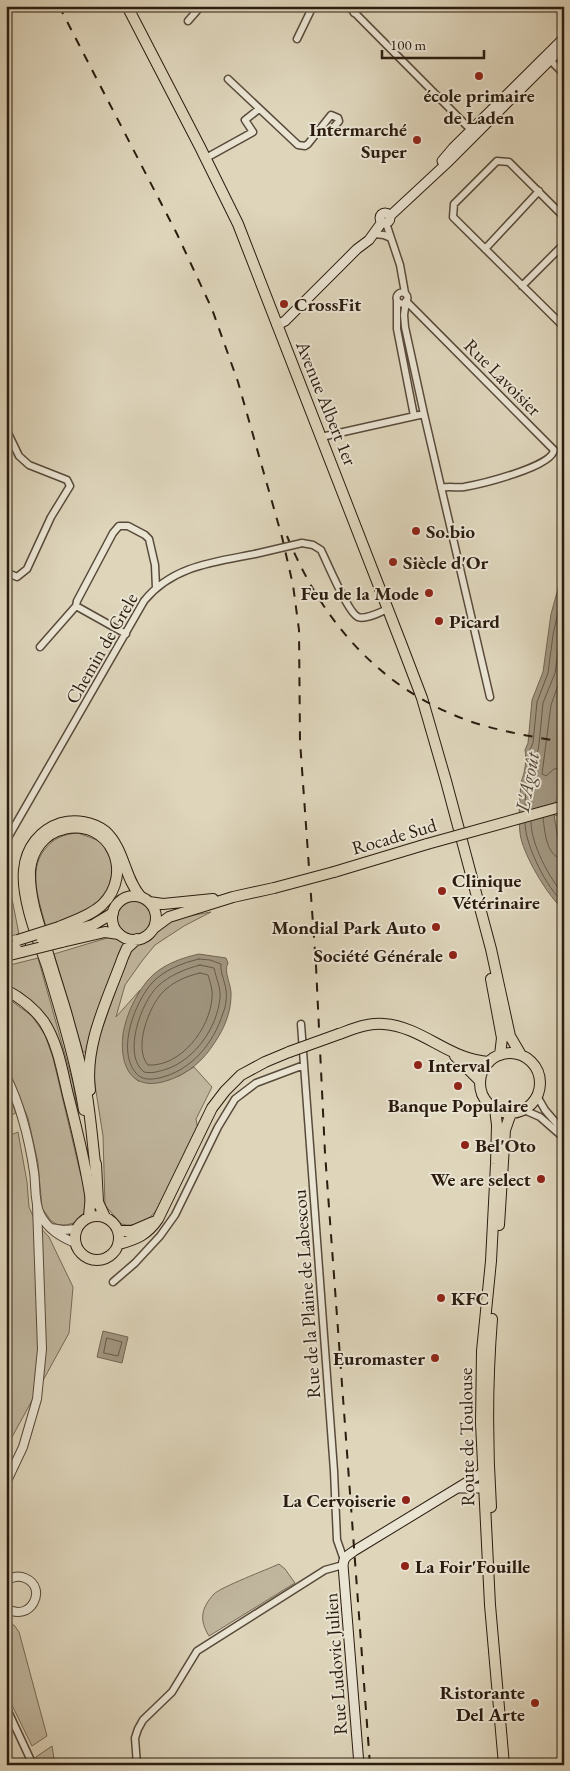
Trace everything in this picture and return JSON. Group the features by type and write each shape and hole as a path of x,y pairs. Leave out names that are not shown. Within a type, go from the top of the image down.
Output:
{"main road":[{"name":"Avenue Albert 1er","path":"127,6 206,158 246,241 422,698 482,916"},
{"path":"277,325 285,321 386,220 447,164 473,132 547,58 564,38"},
{"path":"547,58 564,46"},
{"name":"Rocade Sud","path":"154,928 169,917 234,897 334,872 426,844 564,806"},
{"path":"89,1217 91,1201 88,1129 57,1001 31,918 24,881 25,860 30,849 44,831 67,822 82,822 94,825 104,830 118,847 132,884 153,906 156,917 154,928 144,937 137,939 124,938 114,928 113,913 120,901 134,896 145,899"},
{"path":"60,934 102,905 114,888 117,877 115,855 110,846 98,835 83,828 62,829 45,838 38,846 33,857 30,881 35,910 68,1020 87,1096 96,1172"},
{"name":"Rocade Sud","path":"145,899 163,904 234,897"},
{"path":"6,948 93,925 113,913"},
{"path":"482,916 486,950 502,1038 500,1055"},
{"path":"482,916 492,949 510,1036 521,1055"},
{"path":"60,934 105,932 119,934"},
{"path":"105,1217 98,1202 95,1127 89,1078 90,1056 97,1029 123,956 137,939"},
{"path":"6,944 20,945"},
{"path":"6,956 20,945"},
{"path":"6,990 34,1010 46,1026 54,1042 86,1165 91,1201"},
{"path":"119,1244 133,1240 149,1231 158,1219 212,1108 241,1075 265,1062 361,1026 384,1024 409,1030 451,1052 475,1061 489,1062"},
{"path":"451,1052 480,1081"},
{"path":"514,1053 521,1055 533,1063 539,1074 540,1081 537,1096 530,1106 524,1110 511,1113 495,1109 483,1096 480,1081 485,1068 489,1062 500,1055 514,1053"},
{"name":"Route de Toulouse","path":"495,1109 497,1125 496,1164 491,1261 482,1351 481,1423 490,1605 504,1765"},
{"path":"511,1113 505,1130 490,1356 488,1416 495,1595 511,1765"},
{"path":"97,1215 105,1217 115,1224 119,1232 119,1244 112,1255 104,1259 89,1259 83,1255 76,1243 77,1229 82,1221 89,1217 97,1215"},
{"path":"119,1232 146,1226 158,1219"},
{"path":"344,1563 354,1552 482,1473"},
{"path":"456,1488 483,1488"},
{"name":"Rue Ludovic Julien","path":"344,1563 358,1765"}],"street":[{"path":"188,21 201,6"},
{"path":"297,39 313,6"},
{"path":"348,6 473,132"},
{"path":"354,14 361,6"},
{"path":"547,58 564,74"},
{"path":"228,79 301,147 308,144 331,115 338,118 334,127 326,132"},
{"path":"206,158 253,132 245,120 259,109"},
{"path":"563,324 453,217 454,204 497,161 509,162 564,216"},
{"path":"486,249 538,191"},
{"path":"386,220 400,265 407,298 404,315 405,327 490,697"},
{"path":"374,234 391,238"},
{"path":"522,286 564,244"},
{"path":"405,293 399,294 397,300 397,329 414,416"},
{"path":"397,300 401,303 406,301"},
{"name":"Rue Lavoisier","path":"406,301 554,450 554,454 546,462 529,469 473,486 441,488"},
{"path":"322,437 424,414"},
{"path":"6,429 19,456 24,461 29,465 67,480 70,486 51,516 27,568 16,577 6,572"},
{"path":"40,647 76,606 113,533 119,526 123,524 145,535 149,540 155,565 156,588"},
{"name":"Chemin de Grele","path":"6,841 144,601 164,581 182,571 302,543 313,545 321,550 348,606 354,614 358,617 363,617 388,609"},
{"path":"76,606 126,634"},
{"name":"Rue de la Plaine de Labescou","path":"300,1024 334,1461 337,1540 344,1563"},
{"path":"113,1282 135,1263 160,1236 175,1215 218,1127 235,1099 256,1083 304,1065"},
{"path":"6,1076 22,1115 30,1147 37,1204 42,1349 37,1399 23,1447 6,1483"},
{"path":"537,1096 545,1110 564,1132"},
{"path":"524,1110 540,1117 564,1138"},
{"path":"37,1204 40,1214 50,1228 61,1237 76,1243"},
{"path":"50,1228 63,1230 77,1229"},
{"path":"137,1765 135,1738 138,1728 143,1720 172,1692 197,1651 325,1570 344,1563"},
{"path":"6,1608 15,1612 24,1611 34,1603 36,1594 34,1585 27,1579 17,1576 7,1580"},
{"path":"6,1707 33,1765"}],"shaded area":[{"path":"564,813 564,854 558,838 554,816"},
{"path":"78,833 100,842 109,852 113,866 110,886 102,898 88,910 46,927 36,887 37,867 40,858 48,845 56,839 68,834"},
{"path":"6,857 9,858 11,894 19,934 6,937"},
{"path":"134,901 141,902 146,906 150,911 150,925 146,930 141,934 134,935 127,934 122,930 118,925 117,918 118,911 122,906 127,902"},
{"path":"211,912 184,926 155,945 125,985 116,1017 140,990 131,1011 126,1037 126,1062 131,1073 138,1081 179,1076 194,1067 212,1087 196,1119 198,1130 163,1201 150,1217 142,1222 132,1225 121,1224 105,1205 103,1136 93,1059 98,1040 131,948 151,940 163,925 177,918"},
{"path":"113,937 123,942 124,945 87,1052 83,1052 54,954"},
{"path":"38,958 73,1083 82,1137 52,1029 6,987 6,966"},
{"path":"6,997 32,1016 45,1035 53,1058 81,1176 83,1177 86,1205 84,1213 74,1223 58,1225 51,1221 42,1208 38,1163 28,1118 6,1065"},
{"path":"6,1088 16,1113 9,1116 6,1106"},
{"path":"18,1132 27,1182 29,1207 36,1223 49,1237 73,1287 69,1333 6,1448 6,1137"},
{"path":"279,1564 295,1583 209,1636 204,1625 203,1614 206,1604 214,1594 234,1583"},
{"path":"6,1625 14,1625 19,1632 47,1736 32,1746 6,1693"},
{"path":"52,1746 55,1765 38,1765 36,1757"}],"water":[{"name":"L'Agoût","path":"564,565 564,782 556,801 554,816 558,838 564,854 564,910 551,895 525,852 520,833 519,807 532,700 543,672 551,614"},
{"path":"199,954 226,958 228,963 226,970 231,992 231,1002 221,1032 206,1055 183,1074 157,1083 146,1083 138,1080 131,1075 126,1067 122,1046 124,1027 132,1005 148,980 159,970 178,960"},
{"path":"103,1331 128,1337 122,1363 97,1357"}],"railway":[{"path":"59,6 177,234 212,309 238,382 282,537 293,585 299,630 300,741 316,966 325,1153 370,1765"},
{"path":"287,536 302,568 338,626 360,651 385,673 412,693 442,710 475,723 508,732 564,742"}],"place":[{"name":"école primaire de Laden","path":"479,76"},
{"name":"Intermarché Super","path":"417,140"},
{"name":"CrossFit","path":"284,304"},
{"name":"So.bio","path":"416,531"},
{"name":"Siècle d'Or","path":"393,562"},
{"name":"Feu de la Mode","path":"429,593"},
{"name":"Picard","path":"439,621"},
{"name":"Clinique Vétérinaire","path":"442,891"},
{"name":"Mondial Park Auto","path":"436,927"},
{"name":"Société Générale","path":"453,955"},
{"name":"Interval","path":"418,1065"},
{"name":"Banque Populaire","path":"458,1086"},
{"name":"Bel'Oto","path":"465,1145"},
{"name":"We are select","path":"541,1179"},
{"name":"KFC","path":"441,1298"},
{"name":"Euromaster","path":"435,1358"},
{"name":"La Cervoiserie","path":"406,1500"},
{"name":"La Foir'Fouille","path":"405,1566"},
{"name":"Ristorante Del Arte","path":"535,1703"}]}
